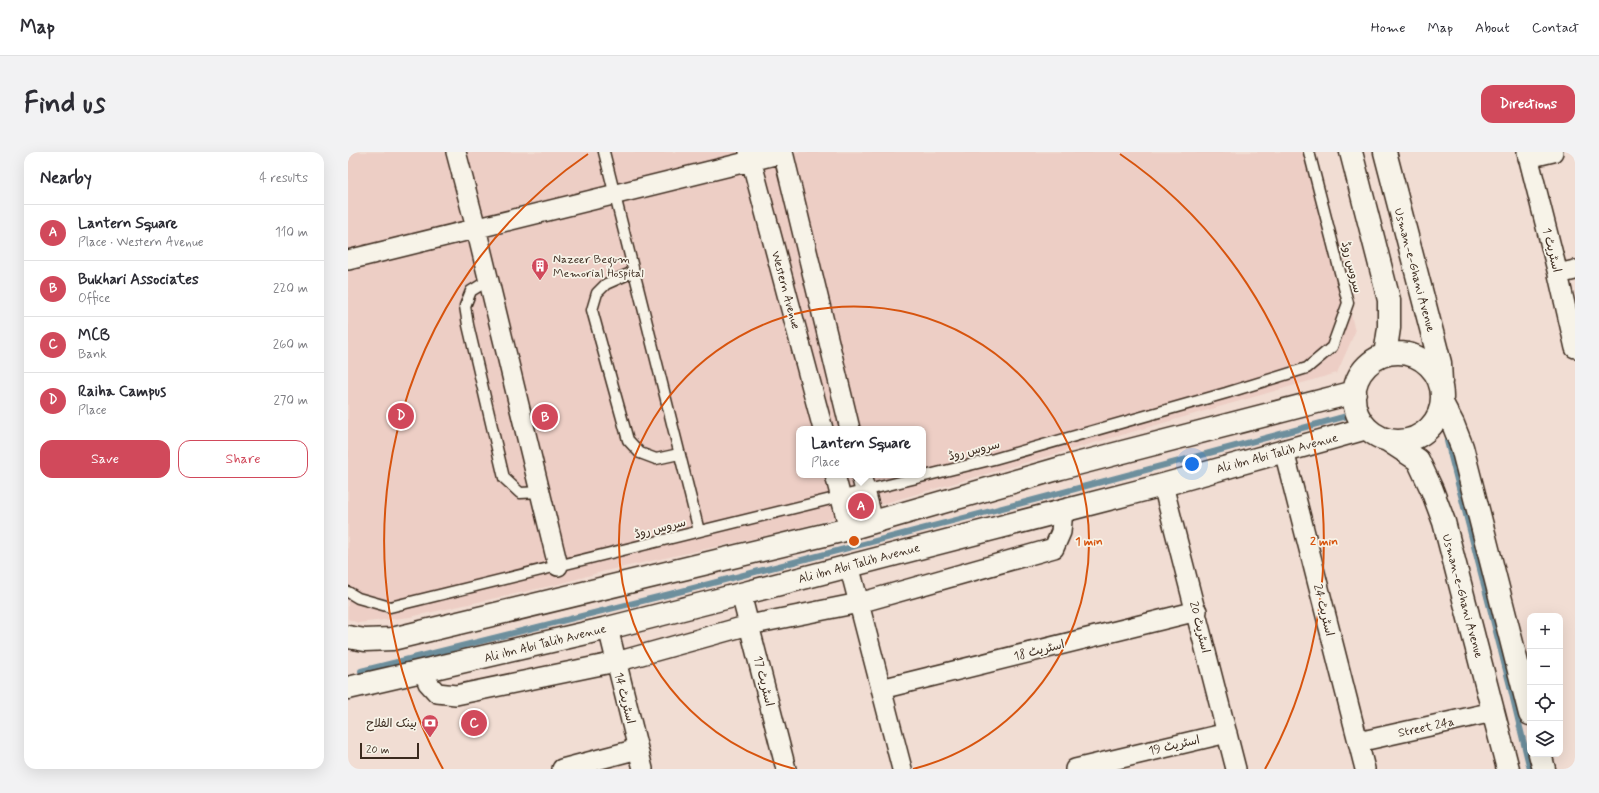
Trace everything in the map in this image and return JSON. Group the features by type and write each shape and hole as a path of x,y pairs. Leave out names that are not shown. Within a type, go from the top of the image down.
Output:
{"main road":[{"path":"1351,152 1389,300 1389,328 1385,355"},
{"name":"Usman-e-Ghani Avenue","path":"1385,152 1440,363 1442,396 1462,447 1527,702"},
{"path":"1400,353 1414,356 1427,364 1442,396 1438,417 1429,429 1417,437 1404,441 1389,441 1377,436 1367,428 1359,418 1355,405 1355,392 1358,380 1364,369 1374,360 1385,355 1400,353"},
{"path":"348,637 365,640 392,639 849,529 872,521 1061,468 1355,392"},
{"name":"Ali ibn Abi Talib Avenue","path":"348,688 424,672 608,628 1163,485 1367,428"},
{"name":"Usman-e-Ghani Avenue","path":"1389,441 1418,460 1432,490 1444,522 1508,769"},
{"path":"1541,757 1544,769"}],"street":[{"path":"456,152 489,280 558,566"},
{"path":"1527,155 1553,152"},
{"path":"348,260 614,194 750,156 783,153 849,426"},
{"name":"اسٹریٹ 1","path":"1527,155 1567,272 1575,348"},
{"name":"Western Avenue","path":"750,156 821,426"},
{"name":"اسٹریٹ 24","path":"1284,451 1365,769"},
{"path":"836,478 849,529"},
{"path":"863,483 872,521"},
{"name":"اسٹریٹ 20","path":"1163,485 1236,769"},
{"path":"424,672 428,683 437,693 456,695 616,662 749,625 859,603 1054,548 1061,532 1063,510"},
{"path":"849,565 902,769"},
{"name":"اسٹریٹ 17","path":"740,594 786,769"},
{"name":"اسٹریٹ 18","path":"881,689 1196,611"},
{"name":"اسٹریٹ 14","path":"608,628 643,769"},
{"name":"Street 24a","path":"1358,742 1493,712"},
{"name":"اسٹریٹ 19","path":"1075,769 1227,733"},
{"path":"562,769 638,749"}],"lane":[{"path":"604,152 699,532"},
{"name":"سروس روڈ","path":"926,471 994,459 1226,393 1307,368 1332,346 1348,303 1309,152"},
{"path":"633,272 606,284 597,292 592,310 628,440 640,453 656,459 679,454"},
{"path":"489,280 471,291 465,306 468,325 504,478 520,493 541,492"},
{"name":"سروس روڈ","path":"348,592 358,598 390,607 840,497 863,483 890,478"}],"shaded area":[{"path":"348,152 1314,152 1355,332 1337,373 788,531 605,571 555,585 410,617 358,623 348,619"}],"waterway":[{"path":"361,671 682,591 1045,497 1347,416"},
{"path":"1447,441 1530,769"}],"place":[{"name":"Nazeer Begum Memorial Hospital","path":"540,281"},
{"name":"Raiha Campus","path":"401,416"},
{"name":"Bukhari Associates","path":"545,417"},
{"name":"Lantern Square","path":"861,506"},
{"name":"MCB","path":"474,723"},
{"name":"بینک الفلاح","path":"430,738"}]}
